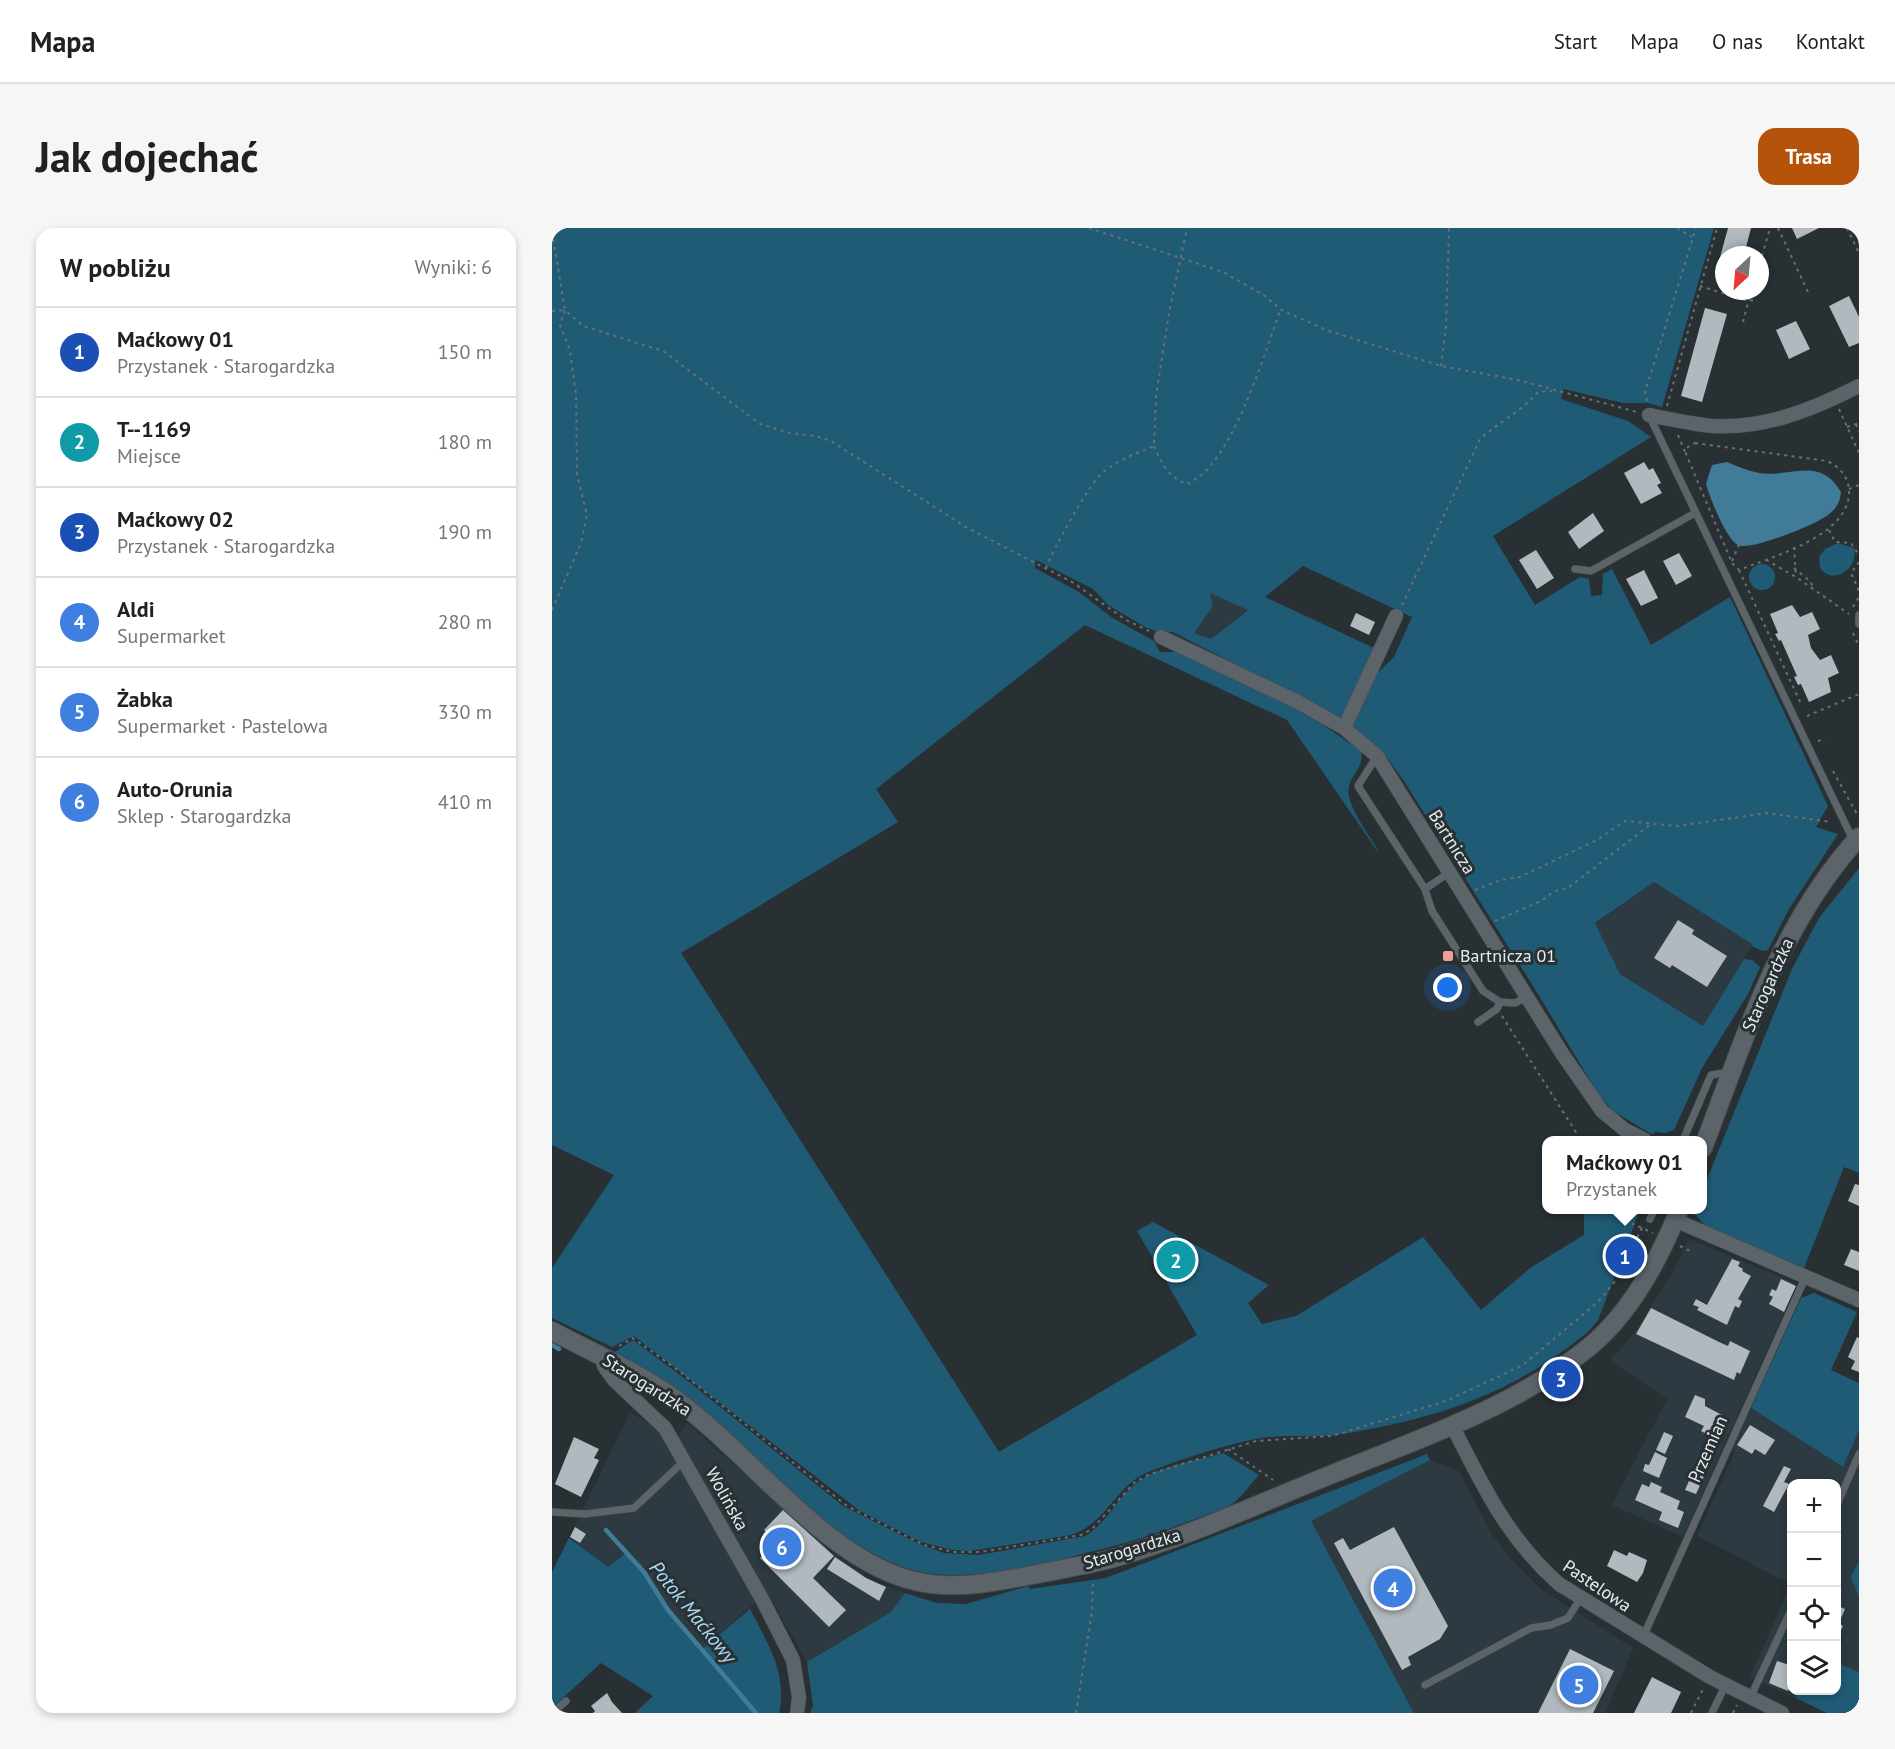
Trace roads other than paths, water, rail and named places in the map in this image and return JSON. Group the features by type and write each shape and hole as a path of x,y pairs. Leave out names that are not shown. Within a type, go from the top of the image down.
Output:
{"main road":[{"name":"Starogardzka","path":"1707,1137 1732,1071 1792,930 1827,875 1857,839"},
{"name":"Starogardzka","path":"552,1331 607,1353 676,1400 731,1446 834,1541 883,1571 920,1583 957,1585 1004,1581 1094,1563 1166,1540 1452,1425 1516,1395 1590,1346 1621,1315 1642,1285 1677,1215"}],"street":[{"path":"1649,415 1713,426 1755,424 1799,413 1859,386"},
{"path":"1344,728 1396,616"},
{"name":"Bartnicza","path":"1161,637 1298,702 1344,728 1377,756 1527,997 1602,1110 1625,1130 1638,1136"},
{"path":"1677,1215 1859,1300"},
{"name":"Wolińska","path":"607,1353 604,1366 611,1376 665,1428 685,1460 793,1660 799,1696 797,1713"},
{"name":"Pastelowa","path":"1452,1425 1507,1528 1538,1566 1580,1599 1643,1637 1782,1713"}],"lane":[{"path":"1649,415 1844,824 1857,839"},
{"path":"1575,569 1592,571 1695,513"},
{"path":"1377,756 1358,786 1425,889 1432,911 1483,991 1498,1005"},
{"path":"1425,889 1450,872"},
{"path":"1478,1022 1498,1005 1515,1003 1527,997"},
{"path":"1685,1136 1711,1075 1732,1071"},
{"path":"1650,1219 1652,1214"},
{"name":"Przemian","path":"1643,1637 1806,1276"},
{"path":"1841,1495 1859,1454"},
{"path":"552,1512 585,1514 634,1508 685,1460"},
{"path":"1425,1685 1531,1629 1551,1626 1568,1618 1580,1599"},
{"path":"1751,1696 1787,1617"},
{"path":"1712,1713 1726,1684"},
{"path":"552,1713 566,1701"}],"waterway":[{"name":"Potok Maćkowy","path":"552,1345 559,1349"},
{"name":"Potok Maćkowy","path":"606,1530 644,1572 668,1610 756,1713"}],"place":[{"name":"Bartnicza 01","path":"1448,956"},
{"name":"Maćkowy 01","path":"1625,1256"},
{"name":"T--1169","path":"1176,1260"},
{"name":"Maćkowy 02","path":"1561,1379"},
{"name":"Auto-Orunia","path":"782,1547"},
{"name":"Aldi","path":"1393,1588"},
{"name":"Żabka","path":"1579,1685"}]}
